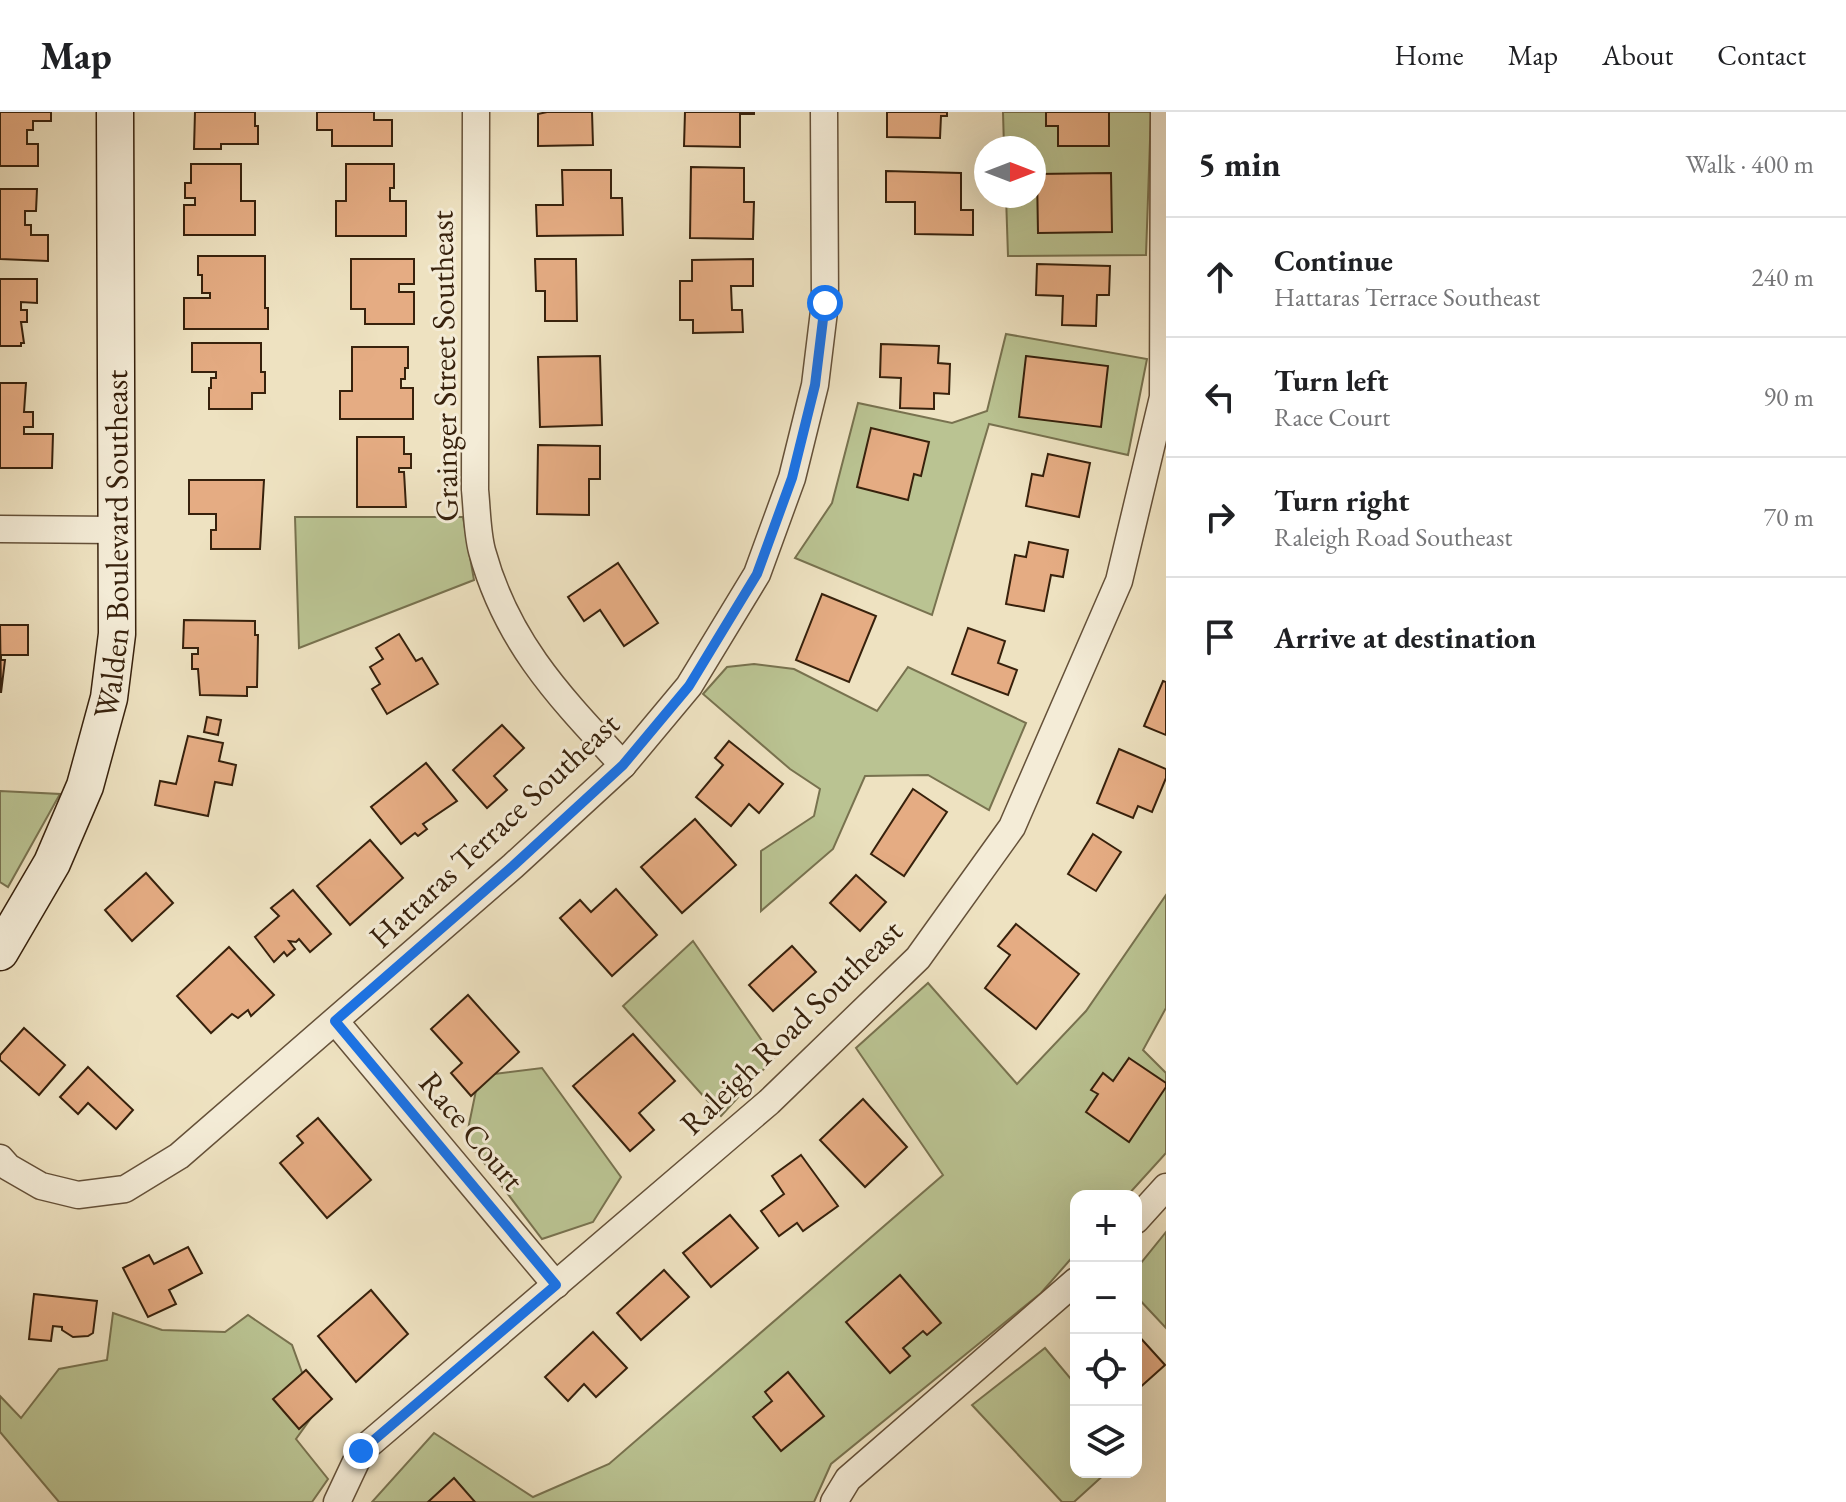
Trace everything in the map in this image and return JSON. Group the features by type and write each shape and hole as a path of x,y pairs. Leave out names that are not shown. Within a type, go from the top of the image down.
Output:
{"street":[{"name":"Walden Boulevard Southeast","path":"0,952 52,863 85,786 109,698 117,634 115,112"},
{"name":"Grainger Street Southeast","path":"476,112 475,490 482,550 509,623 549,685 623,765"},
{"name":"Hattaras Terrace Southeast","path":"0,1158 8,1167 41,1186 78,1195 125,1189 179,1156 513,866 623,765 689,686 757,574 792,478 815,385 825,303 824,112"},
{"name":"Raleigh Road Southeast","path":"337,1501 361,1451 769,1102 918,958 1012,827 1119,581 1164,397 1164,112"},
{"path":"0,529 116,530"},
{"name":"Race Court","path":"335,1021 556,1285"},
{"path":"1142,1213 1166,1187"},
{"path":"834,1502 848,1479 1070,1286"}],"green space":[{"path":"1003,112 1151,112 1146,255 1008,256 1006,208 1046,208 1046,136 1004,136"},
{"path":"1006,334 1147,359 1128,455 989,424 932,615 795,558 832,503 858,403 952,423 987,411"},
{"path":"295,517 463,517 474,580 299,648"},
{"path":"754,664 794,669 877,711 908,667 1026,723 989,810 928,775 865,776 833,849 761,911 761,851 814,816 820,789 790,769 703,694 727,667"},
{"path":"0,791 60,794 8,887 0,882"},
{"path":"1166,895 1166,1008 1143,1050 1166,1073 1166,1153 1132,1190 1070,1190 1070,1260 1041,1293 831,1464 814,1502 372,1502 434,1433 533,1497 609,1464 943,1175 856,1048 928,983 1017,1084 1086,1011"},
{"path":"693,941 774,1058 721,1116 623,1006"},
{"path":"542,1068 621,1177 593,1222 542,1239 466,1139 479,1076"},
{"path":"1166,1232 1166,1328 1142,1302 1142,1262"},
{"path":"113,1313 162,1330 225,1332 248,1315 292,1345 316,1411 296,1439 328,1479 312,1502 59,1502 0,1432 0,1396 21,1418 59,1369 107,1360"},
{"path":"1045,1348 1070,1378 1070,1478 1100,1478 1074,1502 1062,1502 972,1405"}],"building":[{"path":"0,112 51,112 51,121 33,121 33,130 27,130 27,144 38,144 38,166 0,166"},
{"path":"195,112 255,112 258,144 221,144 221,149 194,149"},
{"path":"317,112 374,112 374,120 392,120 392,146 332,146 332,130 317,130"},
{"path":"592,112 593,145 538,146 538,114"},
{"path":"685,112 754,114 740,114 740,147 684,146"},
{"path":"887,112 947,112 947,116 941,116 940,138 887,137"},
{"path":"1046,112 1109,112 1109,146 1058,146 1058,126 1046,126"},
{"path":"191,164 241,164 241,201 255,201 255,235 184,235 184,205 195,205 195,198 185,198 185,183 191,183"},
{"path":"346,164 394,164 394,188 390,188 390,201 406,201 406,236 336,236 336,201 346,201"},
{"path":"691,167 744,168 744,202 754,202 753,239 690,238"},
{"path":"562,170 611,170 611,198 622,198 623,235 537,236 536,205 563,205"},
{"path":"886,171 961,173 961,210 973,210 973,235 915,234 915,202 886,202"},
{"path":"1111,173 1112,232 1038,233 1038,208 1046,208 1046,174"},
{"path":"0,189 37,189 36,211 25,211 25,225 31,225 31,235 48,235 48,261 0,259"},
{"path":"198,256 265,256 268,329 184,329 184,298 210,298 210,293 202,293"},
{"path":"351,259 414,259 414,284 399,284 399,292 414,292 414,324 365,324 365,309 351,309"},
{"path":"535,259 576,259 577,321 545,321 545,291 536,291"},
{"path":"753,259 753,286 731,286 732,310 742,310 743,332 693,333 693,320 680,320 680,281 692,281 692,260"},
{"path":"1037,264 1110,266 1109,295 1097,295 1096,326 1062,325 1063,296 1036,295"},
{"path":"0,279 37,279 37,303 21,302 21,310 27,310 27,322 21,322 24,343 21,346 0,346"},
{"path":"192,343 261,343 265,393 252,393 252,409 209,409 209,388 211,378 216,378 216,372 192,372"},
{"path":"881,344 939,346 938,363 950,364 949,394 934,393 934,409 900,408 901,378 880,377"},
{"path":"352,347 408,347 408,368 405,368 405,379 401,379 401,388 413,388 413,419 340,419 340,391 352,391"},
{"path":"600,356 602,425 540,427 538,357"},
{"path":"1026,356 1108,366 1101,427 1019,417"},
{"path":"0,383 26,383 24,412 33,412 33,427 24,427 24,434 53,434 52,468 0,468"},
{"path":"871,428 929,442 921,476 914,474 908,500 857,487"},
{"path":"357,437 404,437 404,454 411,454 411,468 399,468 399,472 404,472 406,507 357,507"},
{"path":"538,445 600,446 600,479 589,479 589,515 537,514"},
{"path":"1048,454 1090,463 1079,517 1026,506 1032,474 1043,476"},
{"path":"189,480 264,480 260,549 211,549 211,530 216,530 216,514 189,514"},
{"path":"1029,542 1068,550 1063,577 1051,575 1044,611 1006,604 1015,555 1026,557"},
{"path":"618,563 658,623 624,646 600,610 584,621 568,597"},
{"path":"822,594 876,616 849,682 796,660"},
{"path":"184,620 255,621 255,635 258,635 257,687 247,687 247,696 200,695 198,669 192,669 192,654 198,654 198,648 183,648"},
{"path":"0,625 28,625 28,655 1,655 1,660 5,660 1,693"},
{"path":"968,628 1005,641 998,663 1017,670 1008,695 952,674"},
{"path":"399,634 416,661 422,658 438,684 387,714 372,689 380,684 370,667 383,659 376,648"},
{"path":"1163,681 1166,682 1166,735 1144,726"},
{"path":"207,717 221,720 218,735 204,732"},
{"path":"502,725 524,748 494,776 507,790 487,808 453,770"},
{"path":"188,736 223,743 219,761 236,765 232,785 215,782 208,816 155,805 160,781 176,784"},
{"path":"729,741 783,784 759,813 749,804 731,826 696,797 723,765 715,758"},
{"path":"1119,749 1166,769 1166,778 1152,812 1138,806 1133,818 1097,803"},
{"path":"426,763 457,801 423,824 427,829 418,836 415,833 401,844 371,807"},
{"path":"913,789 947,812 904,876 871,854"},
{"path":"695,819 736,865 682,913 641,867"},
{"path":"1093,834 1121,852 1096,891 1068,874"},
{"path":"370,840 403,878 350,925 317,886"},
{"path":"146,873 173,903 132,941 105,910"},
{"path":"856,875 886,902 860,931 830,903"},
{"path":"616,889 657,935 612,976 560,918 580,900 591,912"},
{"path":"293,890 331,934 310,952 299,939 289,941 295,949 287,956 284,952 274,962 255,937 279,916 271,908"},
{"path":"1016,924 1079,974 1036,1029 985,988 1010,955 998,946"},
{"path":"792,946 816,972 773,1011 749,985"},
{"path":"229,947 274,995 251,1016 248,1010 238,1018 232,1014 211,1033 177,996"},
{"path":"468,995 519,1052 471,1096 451,1073 462,1063 431,1029"},
{"path":"24,1028 65,1065 39,1095 0,1060 0,1055"},
{"path":"633,1034 675,1081 639,1113 654,1130 630,1151 573,1086"},
{"path":"1129,1058 1166,1083 1166,1087 1129,1142 1086,1112 1098,1094 1091,1090 1103,1073 1113,1081"},
{"path":"88,1067 133,1110 116,1129 88,1103 78,1114 60,1097"},
{"path":"863,1099 907,1147 865,1187 820,1140"},
{"path":"318,1118 371,1180 327,1218 280,1163 303,1143 297,1136"},
{"path":"801,1155 838,1206 803,1231 797,1223 779,1236 761,1211 784,1194 772,1176"},
{"path":"730,1215 758,1248 711,1287 683,1253"},
{"path":"188,1247 202,1273 169,1290 176,1304 148,1317 123,1268 149,1255 154,1264"},
{"path":"664,1270 689,1297 641,1340 617,1313"},
{"path":"900,1275 941,1323 927,1335 923,1331 903,1348 910,1356 890,1373 846,1322"},
{"path":"371,1290 408,1334 356,1382 318,1336"},
{"path":"34,1294 97,1301 93,1333 73,1337 62,1327 53,1326 51,1341 29,1339"},
{"path":"593,1332 627,1368 596,1397 584,1384 568,1401 545,1377"},
{"path":"1142,1340 1165,1365 1142,1386"},
{"path":"306,1370 332,1399 299,1429 273,1399"},
{"path":"788,1372 824,1416 781,1451 753,1417 772,1401 765,1392"},
{"path":"454,1478 475,1502 428,1502"}],"route":[{"path":"361,1451 556,1285 335,1021 513,866 623,765 689,686 757,574 792,478 815,385 825,303"}]}
